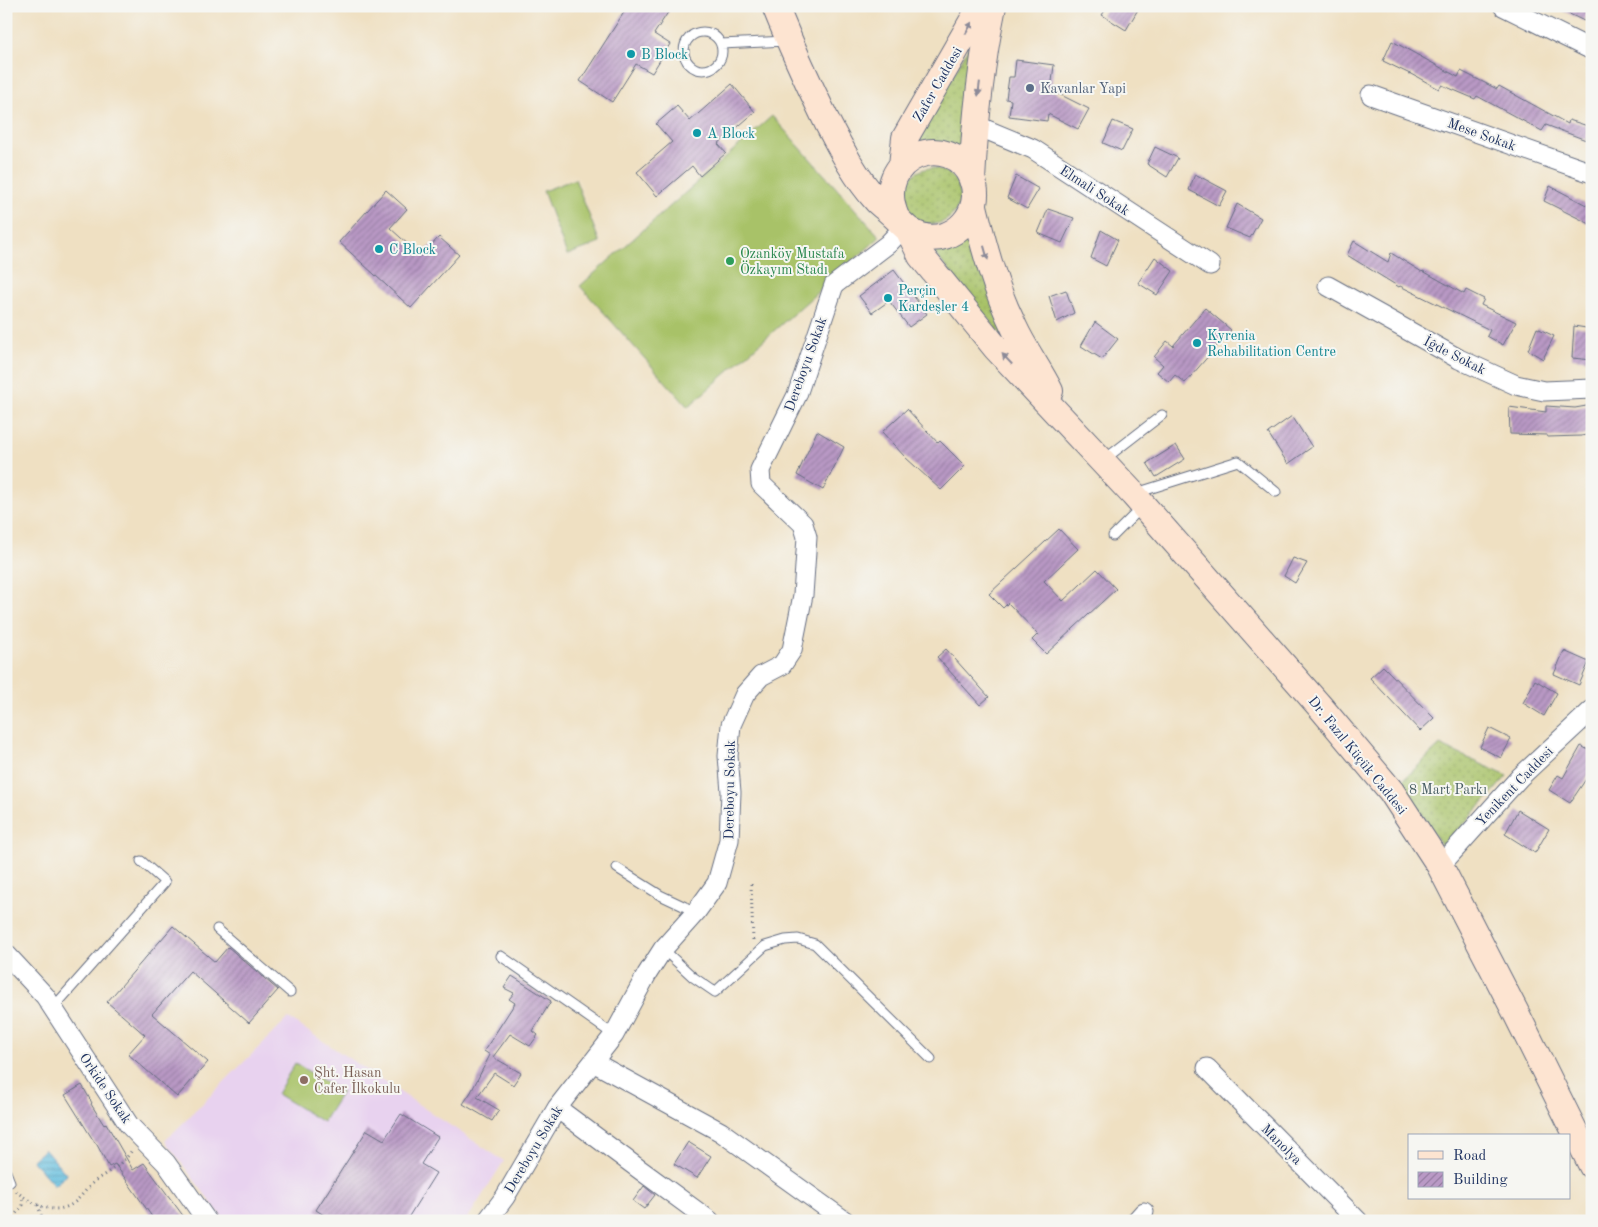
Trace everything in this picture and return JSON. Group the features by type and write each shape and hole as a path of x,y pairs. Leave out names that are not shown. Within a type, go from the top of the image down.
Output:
{"street":[{"name":"Dr. Fazıl Küçük Caddesi","path":"775,6 811,90 846,159 878,202 903,225 921,256 996,348 1138,500 1330,717 1391,791 1440,866 1592,1166"},
{"name":"Zafer Caddesi","path":"900,167 905,138 981,6"},
{"name":"Zafer Caddesi","path":"972,180 975,125 984,49 993,6"},
{"path":"1503,6 1592,50"},
{"name":"Mese Sokak","path":"1372,95 1592,173"},
{"name":"Elmali Sokak","path":"975,125 1033,149 1210,265"},
{"path":"927,152 941,153 954,158 965,168 972,180 975,193 974,206 969,218 960,228 948,235 935,238 921,236 903,225 891,205 890,193 892,181 900,167 914,156 927,152"},
{"path":"846,159 868,166 900,167"},
{"name":"Dr. Fazıl Küçük Caddesi","path":"974,206 986,255 1001,298 1015,329 1065,420"},
{"name":"Dereboyu Sokak","path":"487,1221 505,1197 557,1108 614,1036 647,974 663,949 696,912 717,883 729,840 731,792 728,756 731,725 745,694 761,676 782,665 792,650 803,595 807,537 803,524 761,484 760,470 797,395 834,285 888,244 903,225"},
{"name":"İĝde Sokak","path":"1328,286 1460,359 1516,385 1544,391 1592,389"},
{"name":"Yenikent Caddesi","path":"1440,866 1520,777 1591,711"},
{"name":"Orkide Sokak","path":"6,954 44,996 129,1125 166,1163 207,1221"},
{"path":"593,1062 720,1132 845,1221"},
{"name":"Manolya","path":"1207,1068 1358,1221"},
{"path":"557,1108 710,1221"}],"lane":[{"path":"704,32 715,35 721,44 722,55 720,60 708,69 696,69 688,62 684,52 686,41 694,34 704,32"},
{"path":"721,44 789,40"},
{"path":"1103,461 1162,415"},
{"path":"1113,536 1138,500 1238,461 1276,492"},
{"path":"52,1008 165,882 140,860"},
{"path":"617,868 660,895 696,912"},
{"path":"216,929 290,992"},
{"path":"663,949 693,977 715,992 765,946 785,940 798,939 815,944 931,1059"},
{"path":"501,956 614,1036"},
{"path":"6,1172 10,1182"}],"path":[{"path":"751,884 754,957"},
{"path":"10,1182 22,1195 38,1204 54,1210 68,1207 95,1182 124,1162 140,1136"},
{"path":"10,1221 23,1205 22,1195"},
{"path":"38,1204 43,1221"}],"shaded area":[{"name":"Şht. Hasan Cafer İlkokulu","path":"288,1018 504,1161 466,1221 225,1221 165,1141"}],"green space":[{"path":"975,36 966,153 915,143"},
{"name":"Ozanköy Mustafa Özkayım Stadı","path":"772,116 880,237 688,407 580,286"},
{"path":"926,168 938,168 948,172 956,180 960,196 956,212 948,220 938,224 926,224 916,220 908,212 904,202 904,190 908,180 916,172"},
{"path":"575,179 600,243 567,255 543,191"},
{"path":"970,232 1007,342 931,249"},
{"name":"8 Mart Parkı","path":"1440,745 1507,776 1443,848 1401,782"},
{"path":"295,1063 342,1092 323,1122 277,1094"}],"water":[{"path":"45,1149 67,1175 54,1185 32,1160"}],"building":[{"name":"B Block","path":"628,6 672,6 654,34 670,44 652,73 636,64 612,102 580,81"},
{"path":"1108,6 1140,6 1126,30 1102,15"},
{"path":"1553,6 1591,6 1584,21"},
{"path":"1392,41 1458,77 1461,71 1497,89 1499,86 1568,124 1569,120 1591,127 1586,140 1546,125 1542,131 1477,96 1475,99 1442,85 1439,89 1383,61"},
{"name":"Kavanlar Yapi","path":"1016,60 1054,65 1051,90 1089,109 1078,129 1048,114 1047,121 1009,116 1011,100 1006,99 1009,77 1014,77"},
{"name":"A Block","path":"732,84 755,112 718,144 726,153 700,176 692,166 657,196 637,172 672,142 656,124 677,106 690,121"},
{"path":"1113,121 1133,129 1122,151 1103,143"},
{"path":"1155,147 1178,158 1167,177 1147,164"},
{"path":"1195,174 1227,191 1219,206 1189,190"},
{"path":"1016,176 1039,189 1027,209 1007,198"},
{"path":"1550,186 1592,208 1592,225 1544,201"},
{"name":"C Block","path":"386,190 407,209 390,228 421,256 439,237 459,255 411,308 339,242"},
{"path":"1237,204 1261,218 1250,238 1226,228"},
{"path":"1048,209 1074,218 1062,243 1038,233"},
{"path":"1101,230 1118,240 1106,266 1091,258"},
{"path":"1354,241 1388,262 1391,253 1464,294 1466,290 1484,299 1481,305 1516,322 1503,345 1487,336 1490,330 1399,287 1347,255"},
{"path":"1155,257 1173,271 1157,295 1138,283"},
{"name":"Perçin Kardeşler 4","path":"894,270 927,314 909,327 889,301 872,313 859,296"},
{"path":"1066,290 1074,313 1057,322 1049,296"},
{"name":"Kyrenia Rehabilitation Centre","path":"1205,308 1231,330 1185,383 1175,375 1169,382 1157,372 1163,365 1154,357 1167,341 1173,346"},
{"path":"1095,322 1118,339 1102,359 1081,346"},
{"path":"1574,326 1592,329 1592,360 1572,358"},
{"path":"1537,328 1554,336 1543,359 1528,350"},
{"path":"1592,405 1592,434 1547,437 1547,435 1510,434 1509,407 1546,412 1546,406 1575,408"},
{"path":"907,409 938,443 940,441 965,466 941,490 905,457 882,432"},
{"path":"1292,416 1312,447 1288,464 1268,433"},
{"path":"817,431 844,447 823,490 797,475"},
{"path":"1176,445 1185,459 1156,477 1147,463"},
{"path":"1059,529 1078,549 1044,581 1063,601 1097,569 1116,589 1046,654 1032,640 1038,634 1008,603 1003,608 989,594"},
{"path":"1293,558 1307,563 1295,583 1284,576"},
{"path":"946,649 989,697 980,705 937,657"},
{"path":"1564,651 1589,662 1579,685 1554,674"},
{"path":"1383,666 1434,718 1420,731 1370,678"},
{"path":"1535,680 1557,693 1544,716 1523,703"},
{"path":"1489,728 1511,739 1501,758 1480,747"},
{"path":"1581,746 1592,752 1592,770 1570,803 1549,790 1558,775 1563,778"},
{"path":"1518,810 1549,829 1535,853 1505,834"},
{"path":"173,926 215,962 228,947 278,990 249,1023 190,971 152,1014 208,1062 177,1097 128,1054 145,1035 107,1002"},
{"path":"512,976 551,1001 533,1031 538,1035 530,1046 510,1034 493,1057 521,1073 513,1085 494,1073 477,1097 499,1110 492,1121 463,1104 490,1055 484,1051 515,1003 509,999 514,993 504,988"},
{"path":"82,1085 91,1104 104,1125 106,1123 133,1170 144,1163 187,1221 155,1221 115,1164 109,1167 65,1095"},
{"name":"Şht. Hasan Cafer İlkokulu","path":"401,1114 438,1137 421,1164 436,1173 406,1221 333,1221 316,1210 367,1130 384,1140"},
{"path":"688,1142 711,1156 697,1178 674,1164"},
{"path":"644,1186 655,1195 644,1209 633,1201"}],"place":[{"name":"B Block","path":"631,54"},
{"name":"Kavanlar Yapi","path":"1030,88"},
{"name":"A Block","path":"697,133"},
{"name":"C Block","path":"379,249"},
{"name":"Ozanköy Mustafa Özkayım Stadı","path":"730,261"},
{"name":"Perçin Kardeşler 4","path":"888,298"},
{"name":"Kyrenia Rehabilitation Centre","path":"1197,343"},
{"name":"Şht. Hasan Cafer İlkokulu","path":"304,1080"}]}
